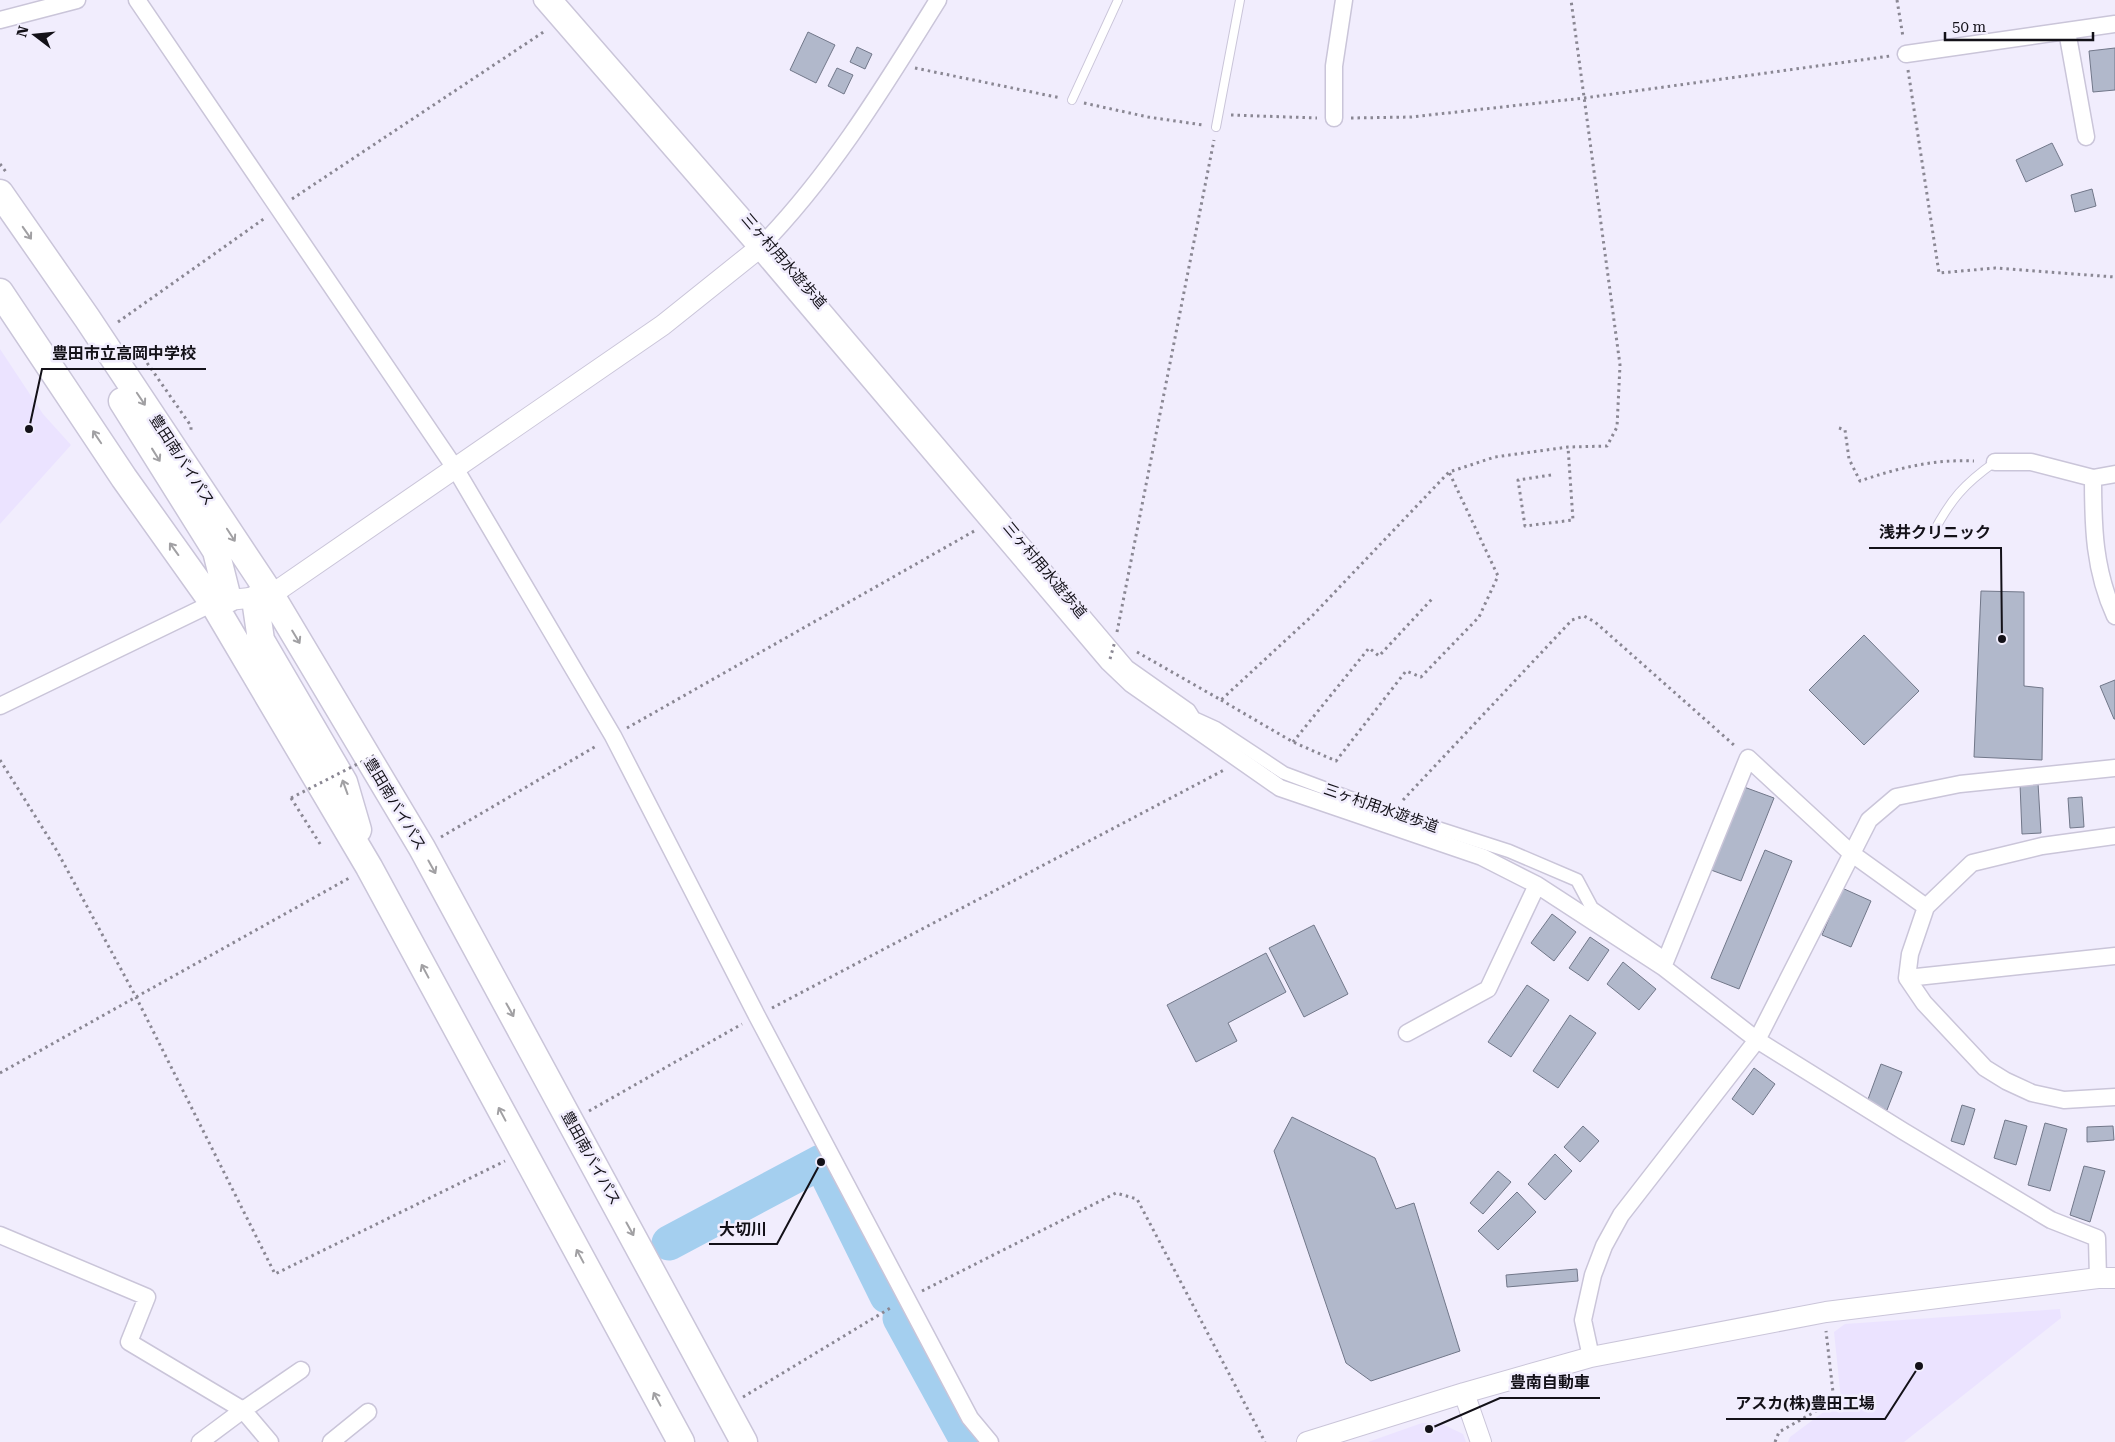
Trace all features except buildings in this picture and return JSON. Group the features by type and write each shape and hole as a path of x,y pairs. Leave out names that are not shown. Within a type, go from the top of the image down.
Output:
{"highway":[{"name":"豊田南バイパス","path":"0,193 87,318 422,848 744,1442"},
{"path":"0,292 124,478 220,601 369,867 681,1442"},
{"path":"87,318 106,376 216,551 220,601"},
{"path":"263,597 261,640 344,782 369,867"}],"street":[{"path":"0,20 77,0"},
{"path":"138,0 455,468 613,736 757,1016 970,1418 990,1442"},
{"path":"542,0 762,245 989,522 1109,664 1125,679 1280,788 1482,857 1537,885 1664,963 1757,1040 2051,1220 2097,1238 2107,1278 1826,1312 1592,1357 1464,1393 1307,1442"},
{"name":"三ヶ村用水遊歩道","path":"557,0 762,245 1128,667 1189,710 1194,718 1216,728 1284,772 1391,813 1509,850 1577,880 1592,908 1664,963"},
{"path":"0,706 220,601 263,597 663,325 762,245 816,185 898,64 938,0"},
{"path":"1334,118 1334,66 1344,0"},
{"path":"1906,54 2115,24"},
{"path":"2067,31 2086,137"},
{"path":"1995,462 2031,462 2093,478 2115,474"},
{"path":"2093,478 2093,523 2098,567 2106,597 2115,616"},
{"path":"1664,963 1748,758 1851,853 1926,907"},
{"path":"1592,1357 1583,1320 1593,1275 1604,1246 1621,1215 1757,1040 1869,820 1896,797 1960,784 2115,768"},
{"path":"2115,836 2042,846 1972,863 1926,907 1910,954 1907,978 1924,1003 1985,1068 2006,1081 2032,1093 2064,1100 2115,1096"},
{"path":"1407,1033 1488,989 1537,885"},
{"path":"1907,978 2115,956"},
{"path":"0,1235 147,1297 129,1342 243,1410 270,1442"},
{"path":"200,1442 301,1370"},
{"path":"1464,1393 1481,1442"},
{"path":"331,1442 368,1412"}],"lane":[{"path":"1072,100 1118,0"},
{"path":"1216,128 1220,115 1240,0"},
{"path":"1933,533 1944,511 1962,488 1995,462"}],"path":[{"path":"1221,700 1313,615 1449,472 1495,457 1568,447 1607,446 1617,427 1620,364 1571,0"},
{"path":"1897,0 1939,274 1995,268 2115,277"},
{"path":"118,322 278,208 560,21"},
{"path":"1220,115 1334,118 1411,117 1584,98 1906,54"},
{"path":"1110,659 1116,640 1216,128"},
{"path":"1839,428 1845,430 1849,459 1860,482 1922,463 1950,460 1995,462"},
{"path":"1551,476 1518,480 1525,526 1572,520 1568,447"},
{"path":"1132,649 1293,742 1336,761 1406,672 1421,677 1479,617 1498,576 1449,472"},
{"path":"422,848 613,736 989,522"},
{"path":"1293,742 1369,648 1379,656 1432,599"},
{"path":"1391,813 1572,620 1584,616 1595,622 1748,758"},
{"path":"1116,640 1124,644"},
{"path":"322,847 291,798 376,754"},
{"path":"0,760 57,851 136,997 275,1274 523,1152"},
{"path":"571,1122 757,1016 1242,761"},
{"path":"0,1073 369,867"},
{"path":"726,1407 907,1298 1116,1193 1137,1198 1265,1442"},
{"path":"1775,1442 1779,1432 1834,1401 1825,1329 1826,1312"}],"shaded area":[{"path":"0,349 43,414 71,445 0,524"},
{"path":"2060,1309 2061,1318 1904,1442 1788,1442 1790,1437 1841,1399 1834,1332 1845,1324"},
{"path":"1422,1423 1440,1423 1463,1434 1466,1442 1368,1442"}],"waterway":[{"path":"669,1243 821,1162 887,1296"},
{"path":"900,1318 968,1442"}],"place":[{"name":"豊田市立高岡中学校","path":"29,429"},
{"name":"浅井クリニック","path":"2002,639"},
{"name":"大切川","path":"821,1162"},
{"name":"アスカ(株)豊田工場","path":"1919,1366"},
{"name":"豊南自動車","path":"1429,1429"}]}
